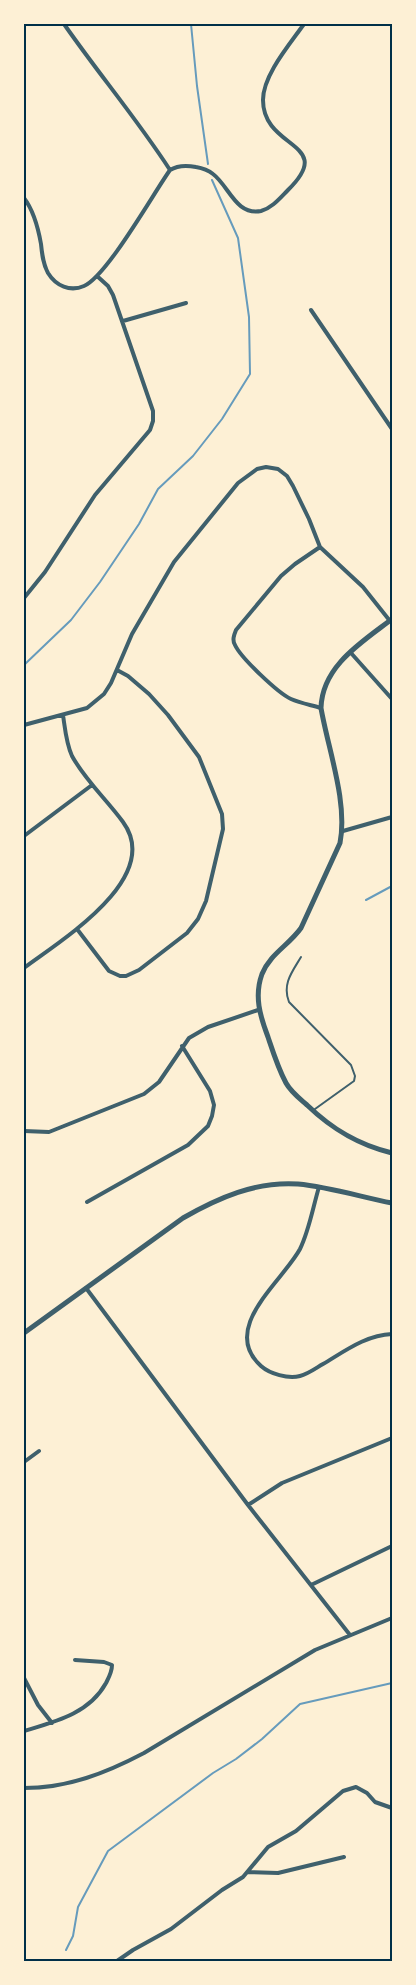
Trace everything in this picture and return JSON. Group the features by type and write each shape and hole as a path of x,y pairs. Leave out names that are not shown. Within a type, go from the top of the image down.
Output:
{"street":[{"path":"64,24 89,61 133,116 170,170"},
{"path":"24,198 38,227 43,262 52,280 58,284 74,288 84,286 97,276 111,259 170,170 181,166 190,166 212,173 242,207 255,211 271,207 298,181 306,168 303,154 271,127 264,111 263,100 268,79 304,24"},
{"path":"24,598 45,572 86,508 150,430 153,421 153,411 123,321 108,286 97,276"},
{"path":"123,321 186,303"},
{"path":"311,310 392,429"},
{"path":"24,725 87,708 97,702 104,694 132,634 174,562 232,490 256,469 266,467 278,470 287,476 300,499 320,547 363,587 391,620 342,660 324,686 321,695 321,708 338,790 342,830 335,855 301,928 294,938 268,960 258,993 258,1010 276,1063 286,1084 293,1093 333,1128 346,1136 364,1145 392,1153"},
{"path":"320,547 281,576 236,630 234,645 280,692 291,699 321,708"},
{"path":"351,652 392,699"},
{"path":"76,929 102,964 114,975 126,976 139,970 187,933 198,919 206,901 224,829 222,814 199,757 168,715 149,694 128,676 116,670"},
{"path":"24,968 76,929 112,896 122,881 132,852 132,839 124,824 92,785 72,756 67,742 63,715"},
{"path":"24,836 92,785"},
{"path":"342,830 392,816"},
{"path":"24,1131 49,1132 144,1094 159,1082 189,1038 208,1027 258,1010"},
{"path":"87,1202 188,1146 208,1126 214,1104 210,1091 182,1046"},
{"path":"24,1333 183,1218 242,1190 279,1184 299,1184 392,1203"},
{"path":"319,1187 300,1249 256,1308 250,1320 247,1332 252,1356 261,1366 272,1373 285,1376 300,1376 361,1342 372,1337 392,1334"},
{"path":"86,1288 248,1505 350,1634"},
{"path":"248,1505 282,1482 392,1438"},
{"path":"24,1462 39,1451"},
{"path":"311,1585 392,1546"},
{"path":"24,1788 70,1784 98,1775 122,1764 144,1753 315,1650 392,1618"},
{"path":"24,1731 69,1716 87,1705 104,1687 112,1665 109,1663 75,1660"},
{"path":"24,1678 38,1705 52,1723"},
{"path":"117,1961 132,1950 171,1930 248,1872 268,1847 296,1831 328,1806 335,1796 348,1788 356,1787 361,1789 375,1802 392,1808"},
{"path":"248,1872 278,1874 344,1857"}],"lane":[{"path":"301,957 288,978 286,985 289,1002 351,1065 355,1076 354,1081 348,1086 313,1111"}],"waterway":[{"path":"191,24 197,86 208,164"},
{"path":"24,665 71,620 100,582 139,524 158,489 193,456 222,419 250,374 249,317 238,238 212,180"},
{"path":"366,900 392,886"},
{"path":"66,1950 73,1936 78,1907 108,1851 213,1773 236,1759 262,1739 300,1704 392,1683"}]}
